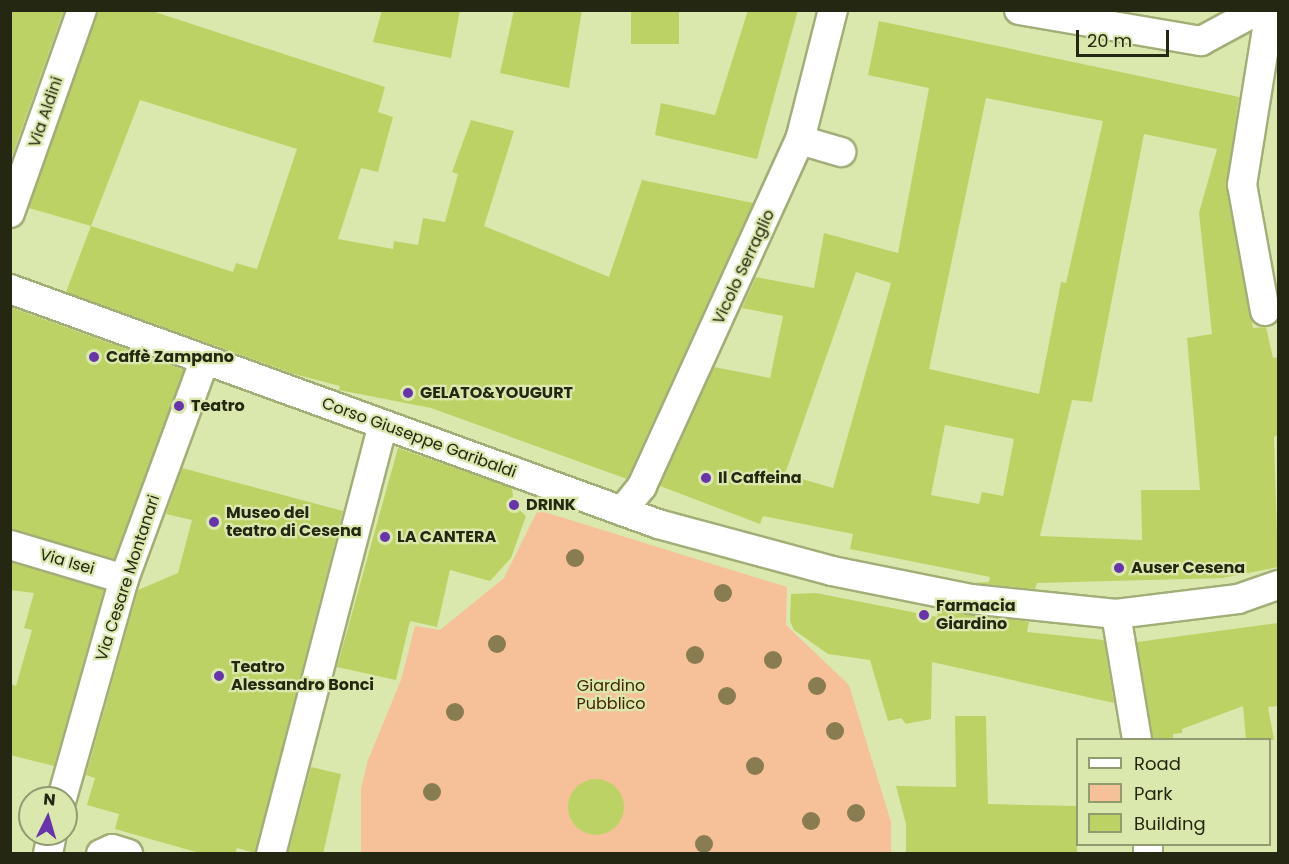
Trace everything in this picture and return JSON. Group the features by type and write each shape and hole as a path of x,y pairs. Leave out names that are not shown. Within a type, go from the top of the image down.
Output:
{"street":[{"name":"Via Aldini","path":"10,213 82,10"},
{"name":"Vicolo Serraglio","path":"622,511 642,486 800,140 833,10"},
{"path":"1018,10 1201,41 1253,13 1274,16 1242,185 1265,311"},
{"path":"800,140 841,152"},
{"name":"Corso Giuseppe Garibaldi","path":"10,289 204,362 622,511 832,571 971,599 1116,614 1238,599 1278,585"},
{"name":"Via Cesare Montanari","path":"65,786 124,579 204,362"},
{"path":"271,854 383,425"},
{"name":"Via Isei","path":"10,545 124,579"},
{"path":"1116,614 1137,738"},
{"path":"101,854 112,849 128,854"}],"green space":[{"name":"Giardino Pubblico","path":"538,510 787,587 786,625 849,685 891,822 891,853 361,853 361,789 368,760 401,680 415,626 440,630 504,578"}],"building":[{"path":"10,10 64,10 10,162"},
{"path":"98,10 149,10 385,87 378,112 393,117 378,172 361,168 338,239 393,249 394,241 418,245 423,218 445,222 458,174 452,172 471,120 514,131 484,226 609,277 642,180 753,203 627,479 431,408 339,390 340,386 294,374 66,292 91,226 29,208","holes":["140,100 297,149 257,269 236,263 233,272 91,226"]},
{"path":"382,10 460,10 451,58 373,42"},
{"path":"514,10 582,10 569,88 500,73"},
{"path":"631,10 679,10 679,44 631,44"},
{"path":"748,10 798,10 757,159 655,135 661,103 715,115"},
{"path":"879,21 1239,97 1226,188 1253,328 1266,327 1273,358 1278,357 1278,435 1274,437 1278,567 1223,578 1037,583 1035,589 973,583 989,582 990,577 850,549 853,534 763,516 760,524 660,486 714,367 770,378 783,316 742,308 756,277 814,288 824,233 898,253 929,88 868,75","holes":["986,98 1103,121 1066,283 1061,282 1039,394 929,369","1144,134 1217,149 1199,213 1212,334 1187,338 1200,490 1141,490 1142,540 1040,536 1072,400 1092,402","856,272 891,283 833,488 785,474","945,425 1014,439 1003,496 982,492 979,504 931,495"]},
{"path":"10,307 184,370 114,559 10,529"},
{"path":"398,448 512,488 514,505 526,516 511,558 490,581 450,570 437,627 410,621 396,680 337,667"},
{"name":"Teatro Alessandro Bonci","path":"182,468 343,511 255,853 237,848 235,854 203,854 115,829 119,814 87,805 95,778 86,775 138,590 178,573 192,520 166,514"},
{"path":"10,562 104,590 54,766 10,755 10,684 16,686 32,630 24,628 34,593 10,590"},
{"path":"816,593 937,617 939,609 1029,622 1027,632 1104,640 1114,703 932,662 931,719 906,724 901,718 888,721 870,660 828,654 794,630 790,621 791,594"},
{"path":"1278,623 1278,706 1268,707 1274,740 1246,738 1243,706 1182,729 1182,733 1173,734 1173,738 1153,738 1137,642"},
{"path":"955,716 986,716 988,804 1076,806 1077,854 906,854 906,824 896,786 956,787"},
{"path":"311,767 341,774 323,854 288,854"},
{"path":"596,779 607,781 616,787 622,796 624,807 622,818 616,827 607,833 596,835 585,833 576,827 570,818 568,807 570,796 576,787 585,781"}],"place":[{"name":"Caffè Zampano","path":"94,357"},
{"name":"GELATO&YOUGURT","path":"408,393"},
{"name":"Teatro","path":"179,406"},
{"name":"Il Caffeina","path":"706,478"},
{"name":"DRINK","path":"514,505"},
{"name":"Museo del teatro di Cesena","path":"214,522"},
{"name":"LA CANTERA","path":"385,537"},
{"name":"Auser Cesena","path":"1119,568"},
{"name":"Farmacia Giardino","path":"924,615"},
{"name":"Teatro Alessandro Bonci","path":"219,676"}]}
